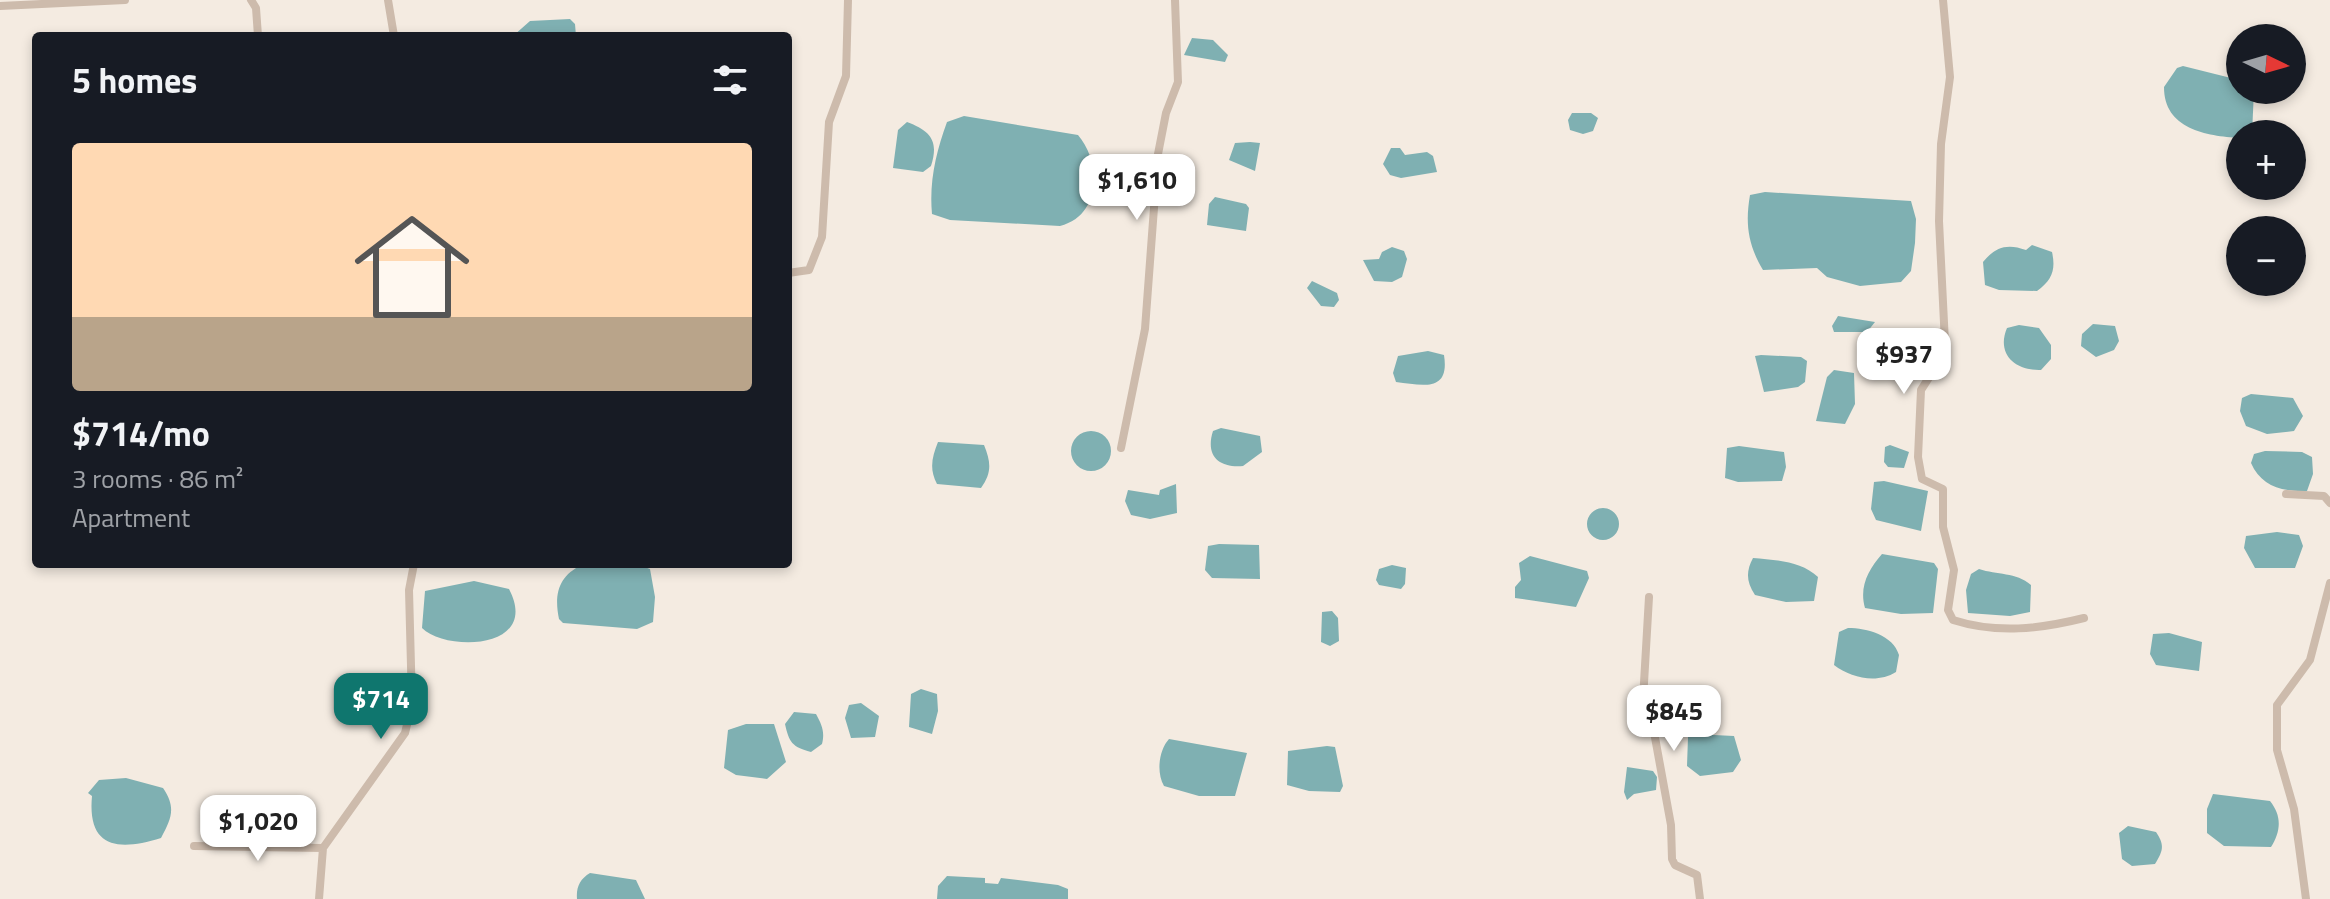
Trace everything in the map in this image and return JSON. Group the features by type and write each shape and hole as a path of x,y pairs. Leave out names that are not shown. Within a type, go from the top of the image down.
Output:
{"street":[{"path":"0,6 125,0"},
{"path":"251,0 256,8 258,32"},
{"path":"388,0 393,32"},
{"path":"792,272 809,270 822,237 829,122 846,76 848,0"},
{"path":"1121,448 1145,329 1158,154 1166,113 1178,82 1175,0"},
{"path":"1943,0 1950,77 1941,144 1939,221 1945,343 1937,365 1921,390 1918,457 1922,479 1943,489 1943,527 1954,570 1948,610 1953,620 1977,628 2041,628 2084,618"},
{"path":"2286,494 2324,496 2330,503"},
{"path":"319,899 323,848 405,733 412,704 409,590 413,568"},
{"path":"2306,899 2294,809 2277,750 2277,705 2289,685 2306,670 2330,583"},
{"path":"1649,597 1643,700 1654,732 1671,825 1672,859 1675,865 1697,875 1700,899"},
{"path":"194,846 323,848"}],"water":[{"path":"570,19 575,24 576,32 518,32 530,21"},
{"path":"1192,38 1213,40 1228,55 1225,62 1184,55"},
{"path":"2183,66 2226,77 2226,104 2253,104 2253,120 2226,120 2226,136 2189,128 2171,112 2166,101 2164,87 2177,68"},
{"path":"1572,113 1591,113 1598,118 1593,131 1583,134 1570,130 1568,120"},
{"path":"964,116 1078,135 1086,147 1094,173 1090,200 1083,212 1060,226 950,220 932,214 933,179 943,133 947,122"},
{"path":"907,122 927,133 933,143 931,166 923,172 893,168 898,130"},
{"path":"1235,143 1260,143 1255,171 1229,160"},
{"path":"1391,148 1400,148 1405,155 1427,152 1433,156 1437,172 1401,178 1390,175 1383,164"},
{"path":"1765,192 1911,201 1916,219 1911,271 1901,282 1860,286 1827,277 1817,268 1763,270 1751,243 1748,215 1750,195"},
{"path":"1215,197 1246,204 1249,208 1246,231 1207,225 1209,204"},
{"path":"2032,245 2052,252 2052,274 2042,287 2037,291 1999,290 1985,285 1983,262 1992,253 2007,247 2026,250"},
{"path":"1392,247 1404,251 1407,259 1402,277 1392,282 1374,281 1363,260 1379,259 1382,252"},
{"path":"1312,281 1337,293 1339,300 1334,307 1321,306 1307,288"},
{"path":"1838,316 1875,322 1867,332 1834,332 1832,326"},
{"path":"2093,324 2115,326 2119,341 2114,350 2096,357 2081,346 2082,334"},
{"path":"2019,325 2039,328 2051,345 2051,359 2041,370 2023,368 2006,353 2004,337 2007,328"},
{"path":"1428,351 1444,355 1443,376 1438,381 1424,385 1396,382 1393,373 1398,356"},
{"path":"1755,356 1801,357 1807,361 1805,382 1798,387 1764,392"},
{"path":"1834,370 1854,373 1855,404 1845,424 1816,421 1827,377"},
{"path":"2251,394 2293,398 2303,416 2294,431 2267,434 2246,426 2240,411 2242,398"},
{"path":"1221,428 1260,436 1262,452 1243,466 1221,462 1213,454 1211,440 1213,431"},
{"path":"1091,431 1105,437 1111,451 1105,465 1091,471 1077,465 1071,451 1077,437"},
{"path":"938,442 984,445 989,467 981,488 937,484 932,463"},
{"path":"1890,445 1909,452 1904,468 1888,467 1884,462 1885,447"},
{"path":"1739,446 1784,452 1786,467 1782,481 1738,482 1725,478 1727,448"},
{"path":"2265,451 2302,452 2312,457 2313,474 2307,491 2281,489 2260,477 2251,463 2254,454"},
{"path":"1884,481 1928,491 1921,531 1876,520 1871,509 1874,482"},
{"path":"1176,484 1177,513 1150,519 1131,515 1125,501 1128,490 1159,495 1160,490"},
{"path":"1603,508 1615,512 1619,524 1615,536 1603,540 1591,536 1587,524 1591,512"},
{"path":"2277,532 2299,535 2303,546 2295,568 2255,568 2244,548 2246,536"},
{"path":"1259,545 1260,579 1212,578 1205,570 1208,546"},
{"path":"1882,554 1934,563 1938,569 1933,613 1901,614 1865,608 1863,593 1866,579"},
{"path":"1530,556 1587,571 1589,578 1576,607 1515,598 1515,587 1521,580 1519,563"},
{"path":"1753,558 1787,562 1811,572 1818,577 1814,601 1786,602 1755,595 1748,576"},
{"path":"1392,565 1406,568 1405,584 1401,589 1379,585 1376,580 1379,569"},
{"path":"574,569 650,569 655,597 653,622 637,629 563,623 559,619 558,594 563,581"},
{"path":"1979,569 2013,576 2031,585 2030,612 2010,616 1968,613 1966,590 1971,574"},
{"path":"474,581 509,589 515,609 512,624 502,634 486,640 450,641 422,628 425,591"},
{"path":"1332,611 1338,618 1339,641 1330,646 1321,642 1322,612"},
{"path":"1848,628 1871,631 1891,642 1899,655 1896,672 1881,678 1864,678 1834,665 1839,632"},
{"path":"2169,633 2202,642 2199,671 2156,665 2150,654 2153,634"},
{"path":"921,689 937,694 938,711 932,734 909,727 911,694"},
{"path":"861,703 879,716 875,737 851,738 845,718 849,705"},
{"path":"794,712 816,714 820,722 822,744 811,752 795,746 788,735 785,724"},
{"path":"746,724 774,724 786,762 767,779 736,775 724,768 728,730"},
{"path":"1693,734 1734,736 1741,760 1733,772 1700,776 1687,766 1688,737"},
{"path":"1169,739 1247,753 1235,796 1199,796 1164,786 1160,761"},
{"path":"1335,747 1343,786 1340,792 1309,791 1287,785 1288,751"},
{"path":"1627,767 1653,771 1657,777 1656,790 1634,794 1627,800 1624,792"},
{"path":"126,778 163,788 170,801 171,813 161,838 119,844 109,842 95,827 92,796 88,793 99,780"},
{"path":"2213,794 2270,801 2277,812 2279,824 2271,847 2224,846 2207,833 2207,809"},
{"path":"2128,826 2156,832 2162,848 2155,864 2132,866 2122,859 2119,833"},
{"path":"590,873 636,880 645,899 577,899 579,884"},
{"path":"947,876 985,878 985,883 998,884 1001,878 1058,885 1068,889 1068,899 937,899 938,886"}]}
